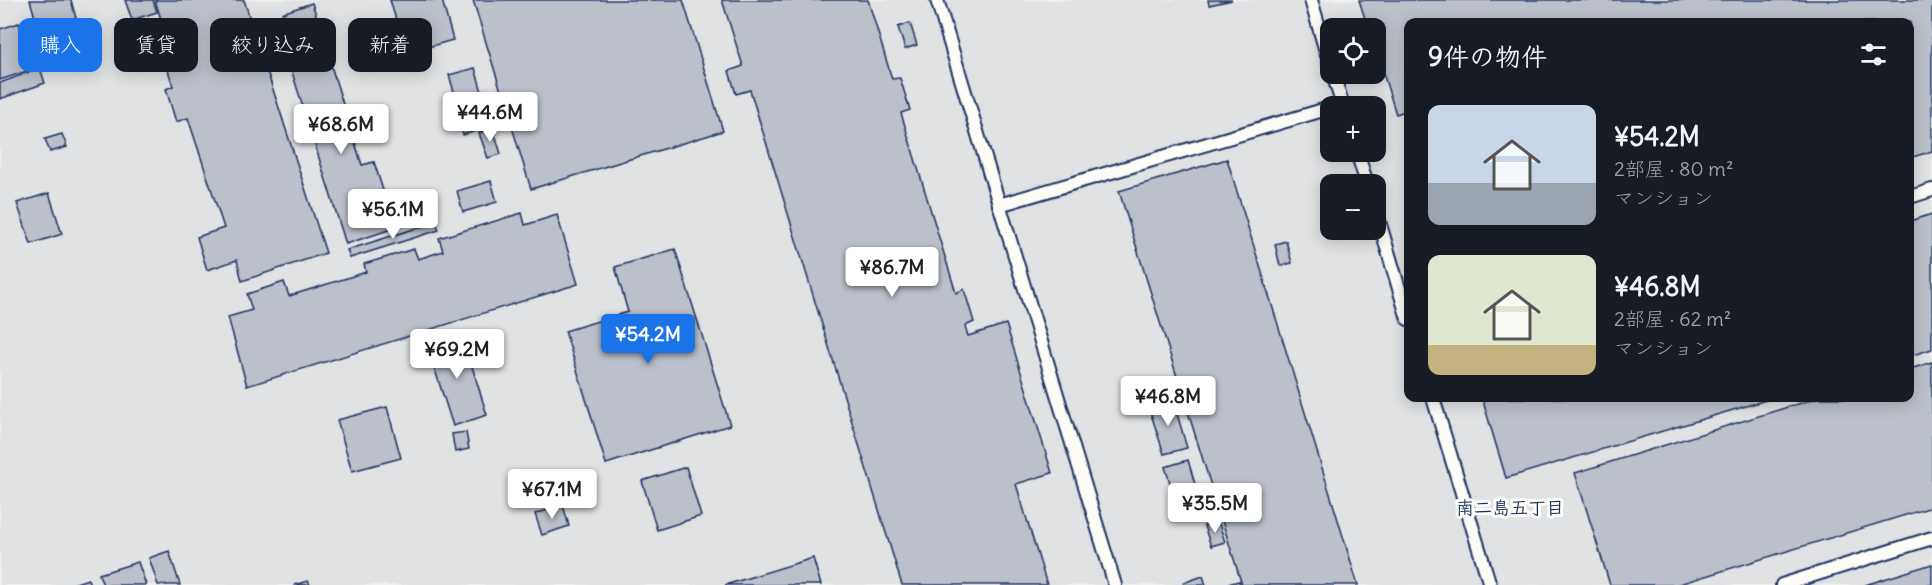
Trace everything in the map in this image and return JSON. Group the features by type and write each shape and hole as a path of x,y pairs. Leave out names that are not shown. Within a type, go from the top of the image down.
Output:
{"lane":[{"path":"937,0 1115,585"},
{"path":"1311,0 1320,31"},
{"path":"999,204 1320,112"},
{"path":"1914,196 1932,190"},
{"path":"1385,240 1404,306"},
{"path":"1434,402 1490,585"},
{"path":"1782,585 1932,538"}],"shaded area":[{"path":"0,0 1932,0 1932,585 0,585"}],"building":[{"path":"30,0 71,0 76,18 35,18"},
{"path":"125,0 153,0 157,12 131,18"},
{"path":"155,0 244,0 250,18 210,18 210,72 267,72 326,253 242,281 237,260 207,270 197,237 224,228 188,118 176,122 166,89 173,86 169,72 198,72 198,18 161,18"},
{"path":"390,0 442,0 453,40 432,46 432,18 395,18"},
{"path":"473,0 683,0 723,131 531,189"},
{"path":"722,0 868,0 892,79 900,78 910,110 901,113 956,293 964,289 974,322 965,326 968,336 1006,324 1052,473 1016,484 1047,585 902,585 750,90 736,94 729,71 743,66"},
{"path":"1208,0 1232,0 1209,5"},
{"path":"1359,0 1932,0 1932,151 1914,157 1914,18 1404,18 1404,111 1396,114 1386,82 1386,18 1365,18"},
{"path":"312,3 317,18 284,18 282,13"},
{"path":"18,23 18,72 24,72 0,80 0,29"},
{"path":"910,23 917,45 905,49 898,27"},
{"path":"475,68 485,102 459,109 449,75"},
{"path":"29,72 41,72 45,83 0,99 0,83"},
{"path":"292,72 333,72 362,165 374,162 395,228 346,244"},
{"path":"475,106 482,129 463,135 456,112"},
{"path":"493,128 501,154 488,158 479,133"},
{"path":"62,134 67,147 50,152 45,139"},
{"path":"1227,159 1358,585 1242,585 1119,191"},
{"path":"491,181 497,202 463,212 457,191"},
{"path":"49,193 62,234 31,244 17,203"},
{"path":"522,213 525,225 557,215 578,284 247,386 228,317 252,310 247,294 284,282 289,296 366,272 364,264 414,249 418,259 443,251 439,238"},
{"path":"1932,214 1932,349 1914,355 1914,220"},
{"path":"436,222 439,230 350,258 347,250"},
{"path":"1286,241 1292,263 1280,266 1275,244"},
{"path":"675,249 730,425 606,464 565,331 628,312 615,267"},
{"path":"462,334 487,415 453,426 427,345"},
{"path":"1932,362 1932,507 1676,585 1610,585 1575,473 1804,402 1914,402 1914,368"},
{"path":"1173,400 1187,448 1164,454 1149,408"},
{"path":"1483,402 1760,402 1506,478"},
{"path":"387,407 401,458 352,471 337,420"},
{"path":"466,432 469,449 455,452 452,434"},
{"path":"1188,460 1203,512 1181,518 1165,467"},
{"path":"686,467 701,516 657,530 642,481"},
{"path":"563,505 569,526 542,535 535,514"},
{"path":"1218,521 1225,542 1211,546 1204,526"},
{"path":"169,551 180,585 158,585 149,558"},
{"path":"813,558 821,585 725,585"},
{"path":"138,562 146,585 103,585 99,574"},
{"path":"1932,564 1932,585 1865,585"},
{"path":"1203,576 1206,585 1184,585 1183,583"},
{"path":"88,579 90,585 70,585"},
{"path":"308,581 310,585 294,585"},
{"path":"1239,581 1240,585 1224,585"}],"district":[{"name":"南二島五丁目","path":"1510,508"}]}
